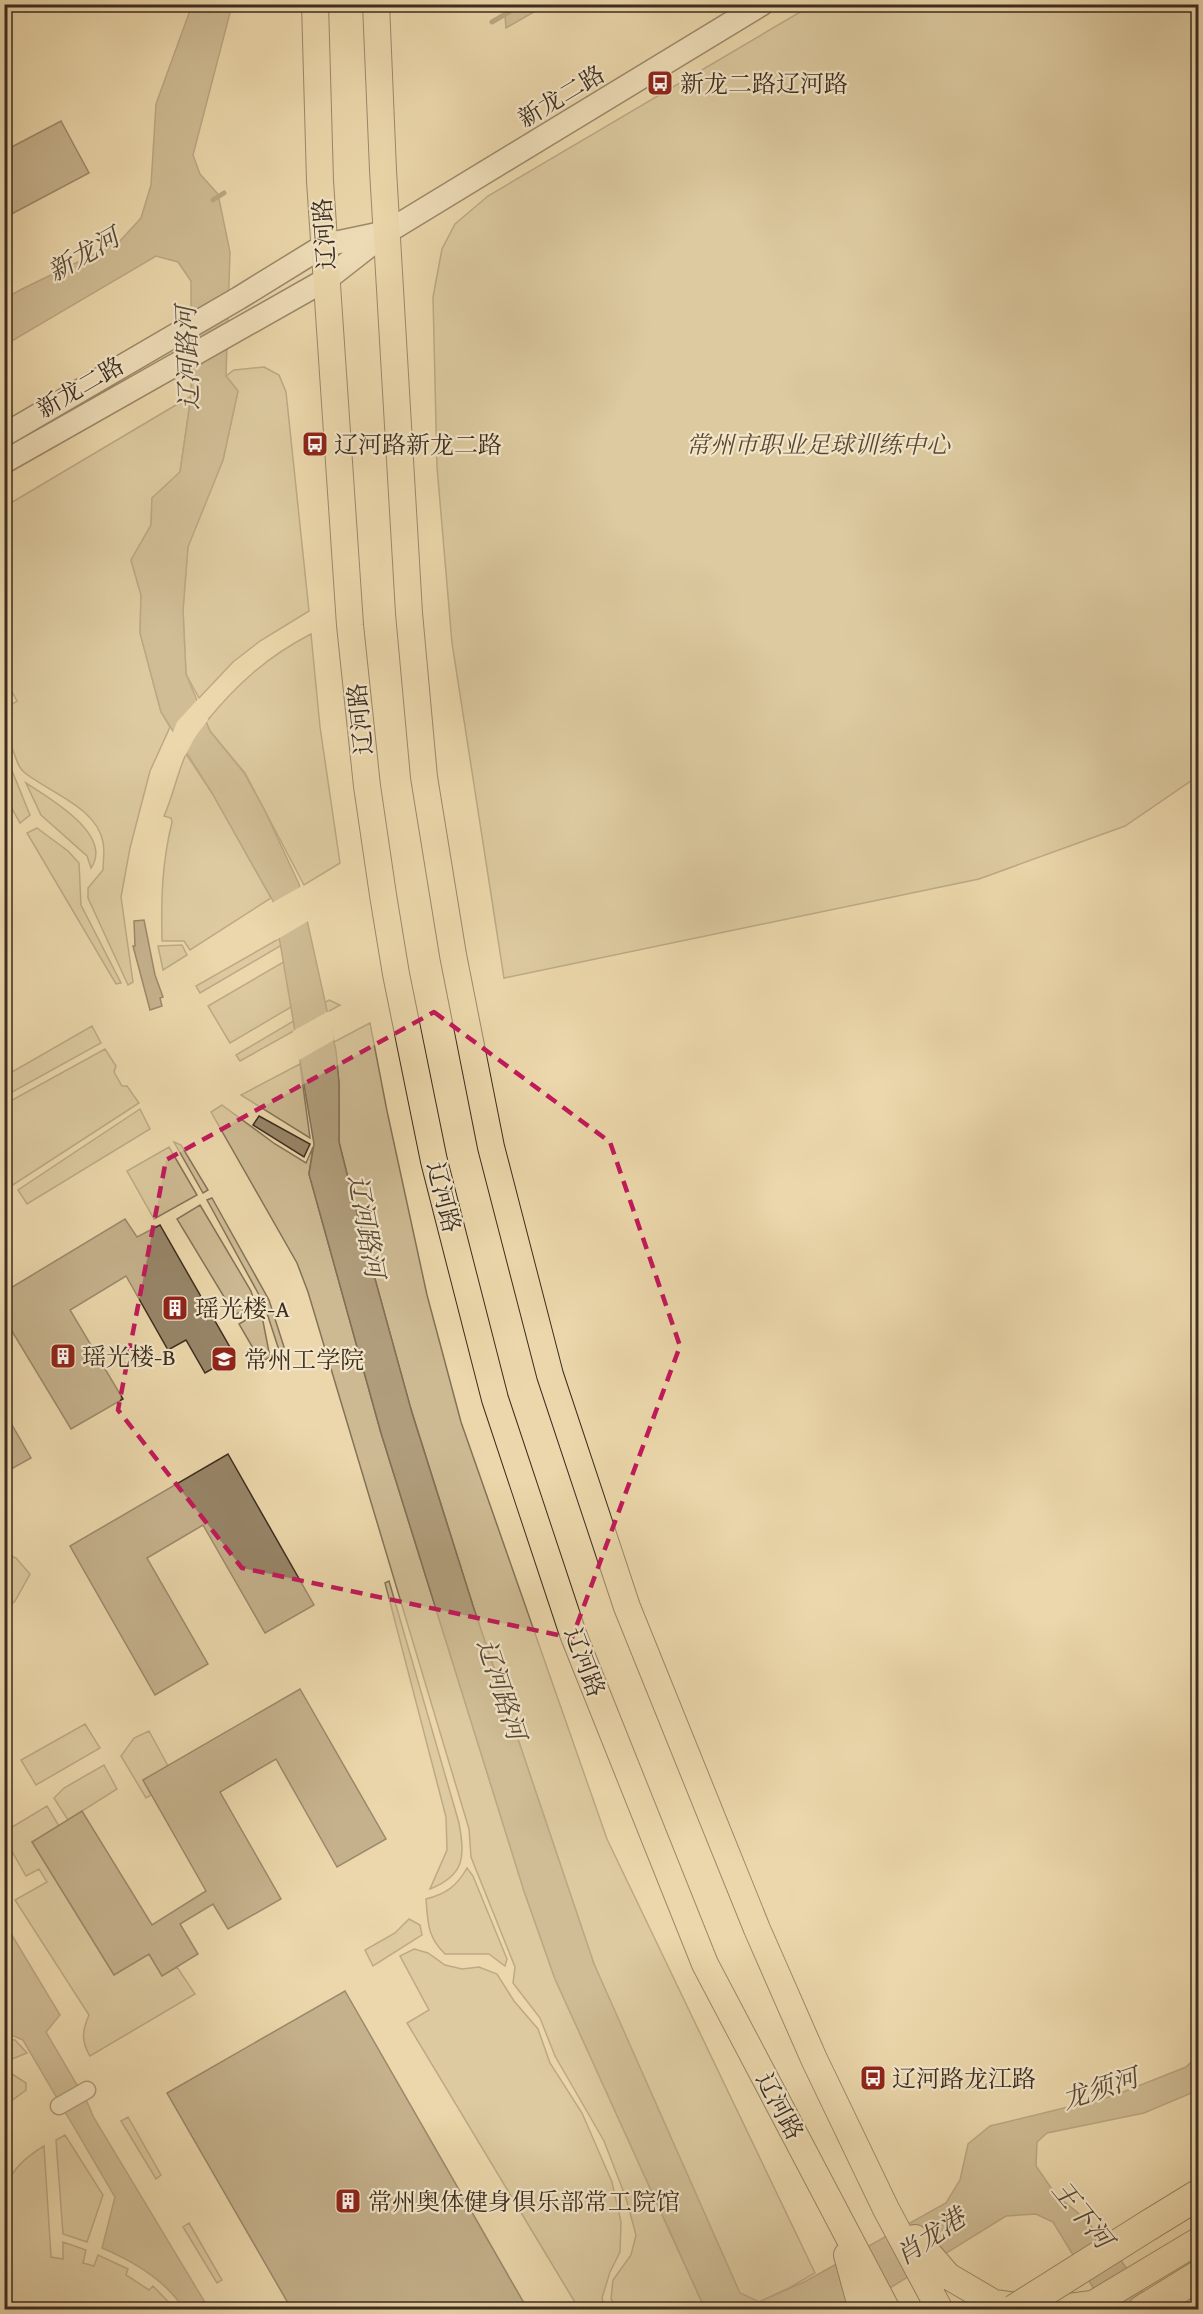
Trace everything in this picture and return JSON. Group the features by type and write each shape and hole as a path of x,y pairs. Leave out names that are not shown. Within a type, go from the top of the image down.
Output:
{"highway":[{"path":"1014,2310 1198,2195"},
{"path":"1143,2310 1198,2276"}],"main road":[{"name":"辽河路","path":"315,4 320,182 350,625 367,786 378,862 396,974 434,1161 495,1399 573,1634 705,1964 817,2175 878,2307"},
{"name":"辽河路","path":"376,4 410,613 424,777 453,955 491,1147 550,1375 627,1607 757,1929 814,2059 859,2153 928,2269 940,2310"},
{"path":"928,2269 948,2277 994,2303 1044,2310 1087,2307 1198,2241"}],"street":[{"name":"新龙二路","path":"4,462 327,279 387,232 762,4"},
{"name":"新龙二路","path":"4,435 239,298 325,245 387,232"},
{"path":"59,2106 87,2090"}],"highlighted area":[{"path":"434,1012 610,1142 680,1346 572,1638 242,1568 118,1410 166,1160"}],"green space":[{"name":"常州市职业足球训练中心","path":"812,5 1198,5 1198,776 1125,826 979,879 504,978 452,643 437,467 433,297 442,249 455,224 488,196"},
{"path":"264,367 279,375 286,392 309,611 260,641 233,662 199,698 186,674 183,610 188,546 223,460 238,391 226,376 234,370"},
{"path":"191,396 180,472 152,498 151,525 131,560 141,595 140,633 161,712 170,727 150,771 130,848 121,897 133,982 128,985 88,898 88,888 103,870 104,845 99,830 82,810 21,770 5,738 5,709 17,701 5,679 4,507"},
{"path":"311,634 320,727 340,863 304,885 245,773 210,731 206,722 229,695 267,661"},
{"path":"4,751 30,815 20,823 5,796"},
{"path":"186,754 212,793 271,898 190,950 184,941 162,941 163,881 172,822 171,818 164,816"},
{"path":"26,783 63,808 87,831 94,843 96,855 91,868 87,856 41,815"},
{"path":"37,828 68,851 79,863 81,905 121,983 116,984 27,833"},
{"path":"296,929 292,939 200,993 196,986"},
{"path":"182,945 187,955 163,970 158,946"},
{"path":"299,953 320,990 230,1043 208,1006"},
{"path":"329,1000 340,1005 240,1061 236,1055"},
{"path":"370,1023 427,1295 461,1422 607,1839 815,2273 759,2302 740,2294 594,1964 474,1609 410,1406 339,1142 339,1083 334,1042"},
{"path":"92,1026 101,1043 5,1096 5,1076"},
{"path":"105,1049 116,1066 114,1072 122,1086 127,1086 139,1103 5,1190 5,1104"},
{"path":"300,1064 310,1138 241,1095"},
{"path":"222,1105 275,1144 306,1163 313,1147 309,1174 381,1433 524,1891 555,1979 705,2309 618,2309 611,2299 613,2280 631,2255 636,2235 626,2198 604,2141 555,2056 540,2018 513,1983 515,1967 471,1857 469,1829 308,1292 297,1263 211,1112"},
{"path":"140,1109 150,1129 27,1204 18,1190"},
{"path":"174,1142 181,1145 208,1190 203,1193"},
{"path":"169,1147 197,1195 154,1219 127,1171"},
{"path":"212,1198 269,1300 284,1347 279,1350 264,1304 207,1200"},
{"path":"200,1205 251,1291 255,1303 235,1315 177,1219"},
{"path":"261,1311 270,1357 261,1362 239,1324"},
{"path":"5,1553 16,1558 30,1574 15,1601 5,1610"},
{"path":"389,1581 461,1835 462,1855 456,1871 442,1884 430,1889 447,1850 446,1817 385,1583"},
{"path":"85,1724 100,1748 36,1785 21,1760"},
{"path":"149,1731 168,1766 143,1780 151,1795 146,1798 121,1756 134,1738"},
{"path":"104,1765 117,1789 68,1820 54,1798 64,1788"},
{"path":"47,1806 59,1826 32,1842 114,1975 149,1954 162,1976 177,1967 195,1994 90,2056 85,2046 84,2036 89,2015 15,1900 47,1882 39,1869 26,1876 5,1839 4,1832"},
{"path":"467,1868 473,1876 507,1959 505,1966 489,1954 445,1954 432,1935 428,1922 426,1899 450,1888"},
{"path":"409,1919 420,1925 422,1935 373,1966 365,1950 395,1933"},
{"path":"414,1949 428,1953 445,1965 462,1969 479,1967 497,1974 514,2001 538,2029 550,2063 582,2113 612,2182 621,2222 620,2252 610,2272 602,2298 605,2309 579,2309 407,2023 429,2010 400,1956"},
{"path":"5,2039 15,2040 27,2053 12,2059 5,2055"},
{"path":"12,2074 26,2083 26,2090 11,2101 4,2086"},
{"path":"128,2117 161,2175 156,2179 121,2121"},
{"path":"65,2135 103,2195 87,2242 63,2234 56,2140"},
{"path":"44,2146 51,2257 63,2259 63,2242 86,2250 83,2263 94,2266 98,2255 128,2269 126,2275 149,2290 153,2286 175,2309 5,2309 5,2188 21,2164"},
{"path":"189,2223 222,2280 217,2283 183,2227"}],"water":[{"path":"504,4 545,4 546,5 506,28"},
{"name":"肖龙港","path":"192,5 232,5 193,155 200,174 218,194 230,252 226,376 238,391 223,460 188,547 183,610 186,674 210,731 244,773 264,809 299,884 336,1051 339,1083 339,1142 356,1210 412,1413 474,1609 594,1964 740,2293 759,2302 806,2281 946,2203 960,2180 968,2144 990,2126 1113,2096 1186,2067 1198,2055 1198,2087 1194,2092 1144,2113 1047,2133 1037,2142 1036,2166 1056,2195 1077,2212 1111,2246 1155,2309 1106,2309 1053,2222 1036,2214 1006,2216 856,2309 705,2309 555,1979 524,1891 381,1433 309,1174 314,1144 273,901 212,793 161,712 140,633 141,595 131,560 151,525 152,498 180,472 191,396 191,281 178,262 156,256 5,345 4,299 119,242 141,218 151,185 156,104"},
{"path":"4,1922 60,2015 46,2032 94,2118 209,2309 184,2309 168,2289 148,2272 102,2248 115,2197 23,2040 5,2034"}],"pier":[{"path":"199,698 208,720 195,737 185,756 172,735 177,722"},
{"path":"302,886 310,920 276,940 270,904"},
{"path":"329,1011 334,1040 299,1060 293,1031"}],"building":[{"path":"61,121 89,173 4,218 4,151"},
{"path":"144,920 155,975 163,997 160,998 162,1006 150,1010 133,946 135,946 134,921"},
{"path":"259,1116 310,1144 304,1157 253,1125"},
{"path":"125,1219 137,1237 160,1225 235,1356 205,1373 186,1340 168,1350 126,1276 70,1310 123,1399 71,1429 4,1318 4,1292"},
{"path":"4,1411 31,1458 4,1473"},
{"path":"228,1454 314,1605 265,1633 203,1525 147,1558 208,1664 155,1695 70,1546"},
{"path":"300,1689 386,1839 337,1867 276,1759 220,1792 281,1899 228,1929 213,1904 180,1924 198,1954 162,1976 149,1954 114,1975 32,1842 82,1811 152,1925 206,1891 143,1780"},
{"name":"常州奥体健身俱乐部常工院馆","path":"345,1991 528,2310 292,2310 167,2093"}],"waterway":[{"path":"492,22 509,12"},
{"path":"213,200 224,193"}],"place":[{"name":"新龙二路辽河路","path":"660,83"},
{"name":"辽河路新龙二路","path":"315,444"},
{"name":"瑶光楼-A","path":"175,1308"},
{"name":"瑶光楼-B","path":"63,1356"},
{"name":"常州工学院","path":"224,1359"},
{"name":"辽河路龙江路","path":"873,2078"},
{"name":"常州奥体健身俱乐部常工院馆","path":"348,2201"}],"water label":[{"name":"新龙河","path":"83,254"},
{"name":"辽河路河","path":"187,358"},
{"name":"辽河路河","path":"367,1226"},
{"name":"辽河路河","path":"502,1689"},
{"name":"龙须河","path":"1100,2088"},
{"name":"王下河","path":"1083,2214"}]}
